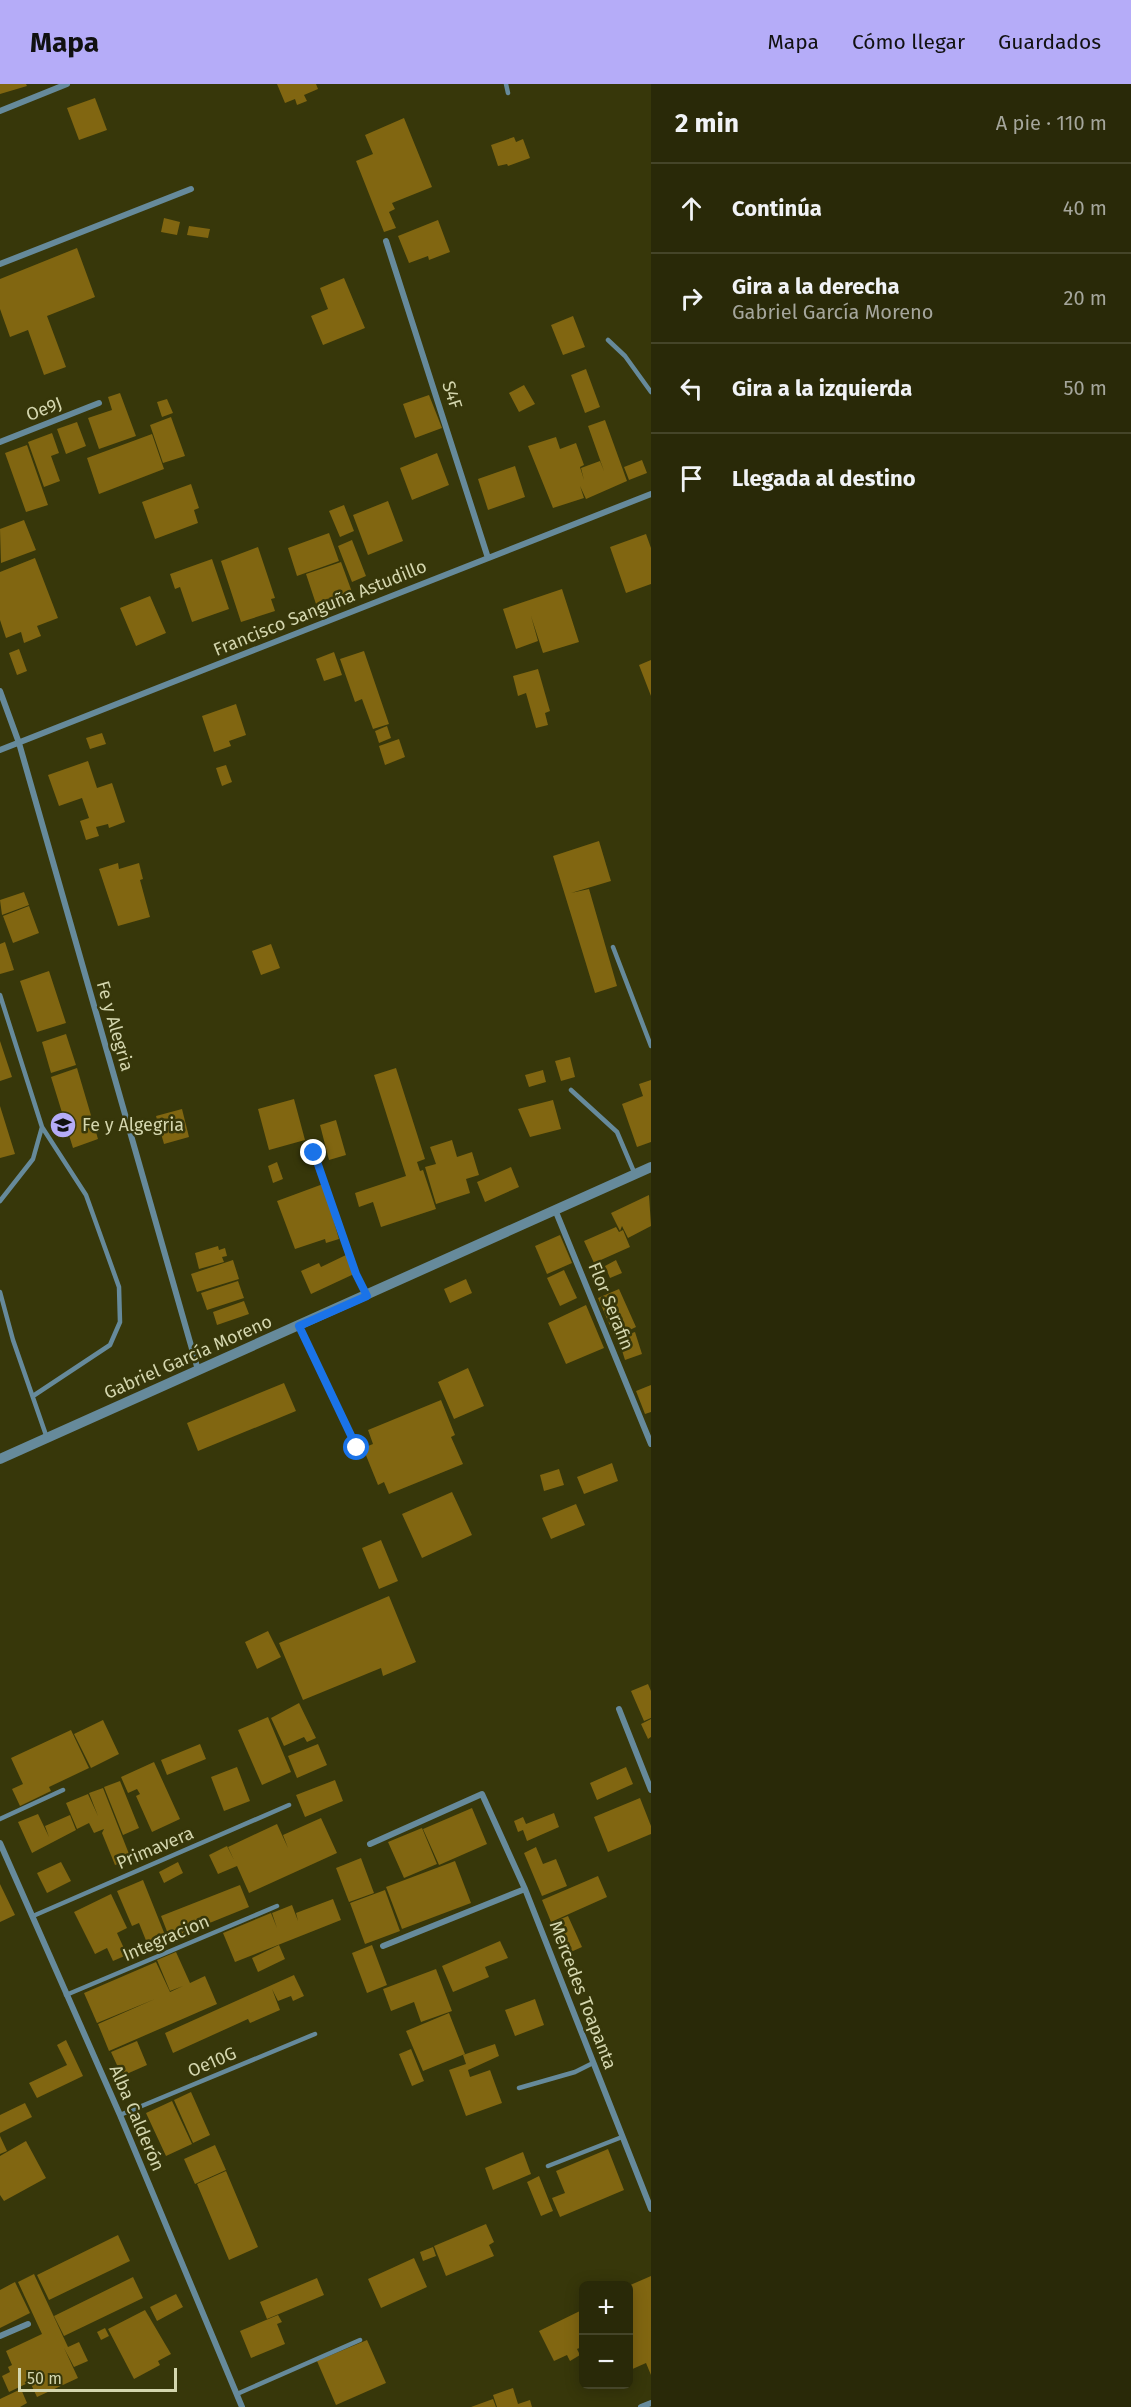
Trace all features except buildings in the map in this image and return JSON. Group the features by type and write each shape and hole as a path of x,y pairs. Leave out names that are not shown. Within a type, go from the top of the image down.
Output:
{"street":[{"path":"0,111 67,84"},
{"path":"0,264 191,189"},
{"name":"S4F","path":"386,241 488,558"},
{"name":"Oe9J","path":"0,442 99,403"},
{"name":"Francisco Sanguña Astudillo","path":"0,750 651,494"},
{"name":"Fe y Alegria","path":"0,691 19,743 198,1370"},
{"path":"314,1153 356,1274 367,1296"},
{"name":"Gabriel García Moreno","path":"0,1459 556,1212 651,1167"},
{"name":"Flor Serafin","path":"556,1212 651,1444"},
{"path":"619,1709 651,1790"},
{"name":"Mercedes Toapanta","path":"370,1844 483,1794 525,1889 651,2209"},
{"name":"Alba Calderón","path":"0,1843 120,2115 242,2407"},
{"path":"382,1946 525,1889"},
{"path":"0,2336 28,2324"},
{"path":"641,2407 651,2403"}],"lane":[{"path":"506,84 508,93"},
{"path":"608,340 625,356 651,392"},
{"path":"613,947 651,1046"},
{"path":"0,995 42,1127 86,1196 119,1287 120,1322 110,1344 33,1396"},
{"path":"571,1090 617,1132 635,1175"},
{"path":"0,1201 33,1160 42,1127"},
{"path":"0,1292 13,1340 47,1438"},
{"path":"299,1326 357,1448"},
{"path":"0,1818 63,1790"},
{"name":"Primavera","path":"33,1916 289,1805"},
{"name":"Integracion","path":"66,1995 277,1906"},
{"name":"Oe10G","path":"120,2115 315,2034"},
{"path":"519,2088 575,2072 593,2063"},
{"path":"548,2166 622,2137"},
{"path":"237,2394 360,2340"}],"place":[{"name":"Fe y Algegria","path":"63,1125"}],"route":[{"path":"314,1153 356,1274 367,1296 299,1326 357,1448"}]}
